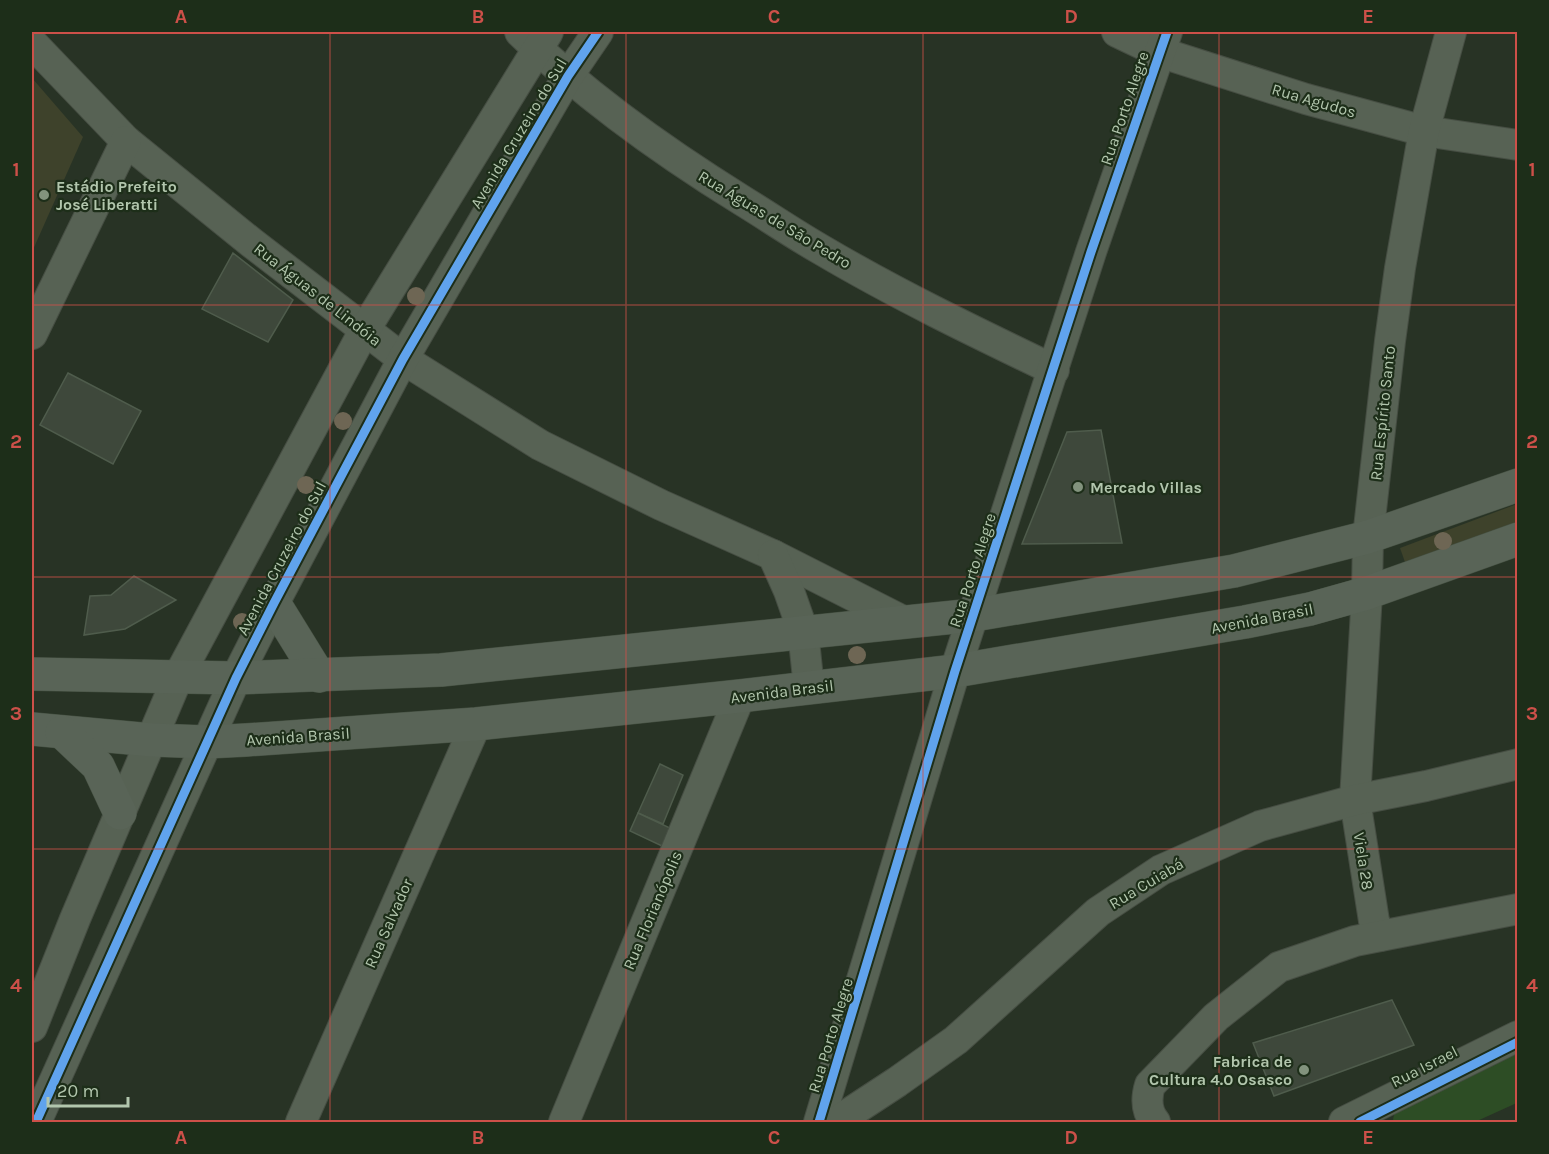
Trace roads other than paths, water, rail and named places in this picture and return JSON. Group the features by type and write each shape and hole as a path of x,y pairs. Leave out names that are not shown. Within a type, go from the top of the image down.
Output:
{"main road":[{"path":"32,674 236,678 441,670 974,615 1234,572 1368,537 1518,485"},
{"name":"Avenida Brasil","path":"47,731 207,742 476,724 956,671 1310,609 1367,593 1518,539"},
{"path":"274,603 319,676"},
{"path":"47,731 98,766 120,813"}],"street":[{"name":"Avenida Cruzeiro do Sul","path":"36,1122 236,678 274,603 403,359 568,76 598,32"},
{"name":"Rua Agudos","path":"1117,32 1163,41 1306,99 1424,131 1518,145"},
{"name":"Rua Espírito Santo","path":"1355,800 1368,537 1390,341 1424,131 1451,32"},
{"name":"Avenida Cruzeiro do Sul","path":"32,1027 178,677 364,331 535,37"},
{"name":"Rua Águas de São Pedro","path":"535,37 568,76 650,140 696,172 821,250 942,315 1053,370"},
{"name":"Rua Porto Alegre","path":"819,1122 956,671 1053,370 1163,41"},
{"name":"Rua Águas de Lindóia","path":"32,43 126,141 364,331 403,359 540,445 661,505 773,555 905,622"},
{"path":"32,334 126,141"},
{"path":"773,555 803,631 809,688"},
{"name":"Rua Florianópolis","path":"564,1122 740,696"},
{"name":"Rua Salvador","path":"301,1122 476,724"},
{"name":"Rua Cuiabá","path":"836,1122 956,1040 1098,912 1161,870 1260,826 1355,800 1518,764"},
{"name":"Viela 28","path":"1355,800 1377,928"},
{"path":"1155,1122 1151,1118 1146,1099 1150,1086 1216,1017 1279,967 1355,941 1377,928 1518,909"},
{"name":"Rua Israel","path":"1344,1122 1518,1036"}],"waterway":[{"path":"1417,1122 1518,1076"}],"place":[{"name":"Estádio Prefeito José Liberatti","path":"44,195"},
{"name":"Mercado Villas","path":"1078,487"},
{"name":"Fabrica de Cultura 4.0 Osasco","path":"1304,1070"}]}
